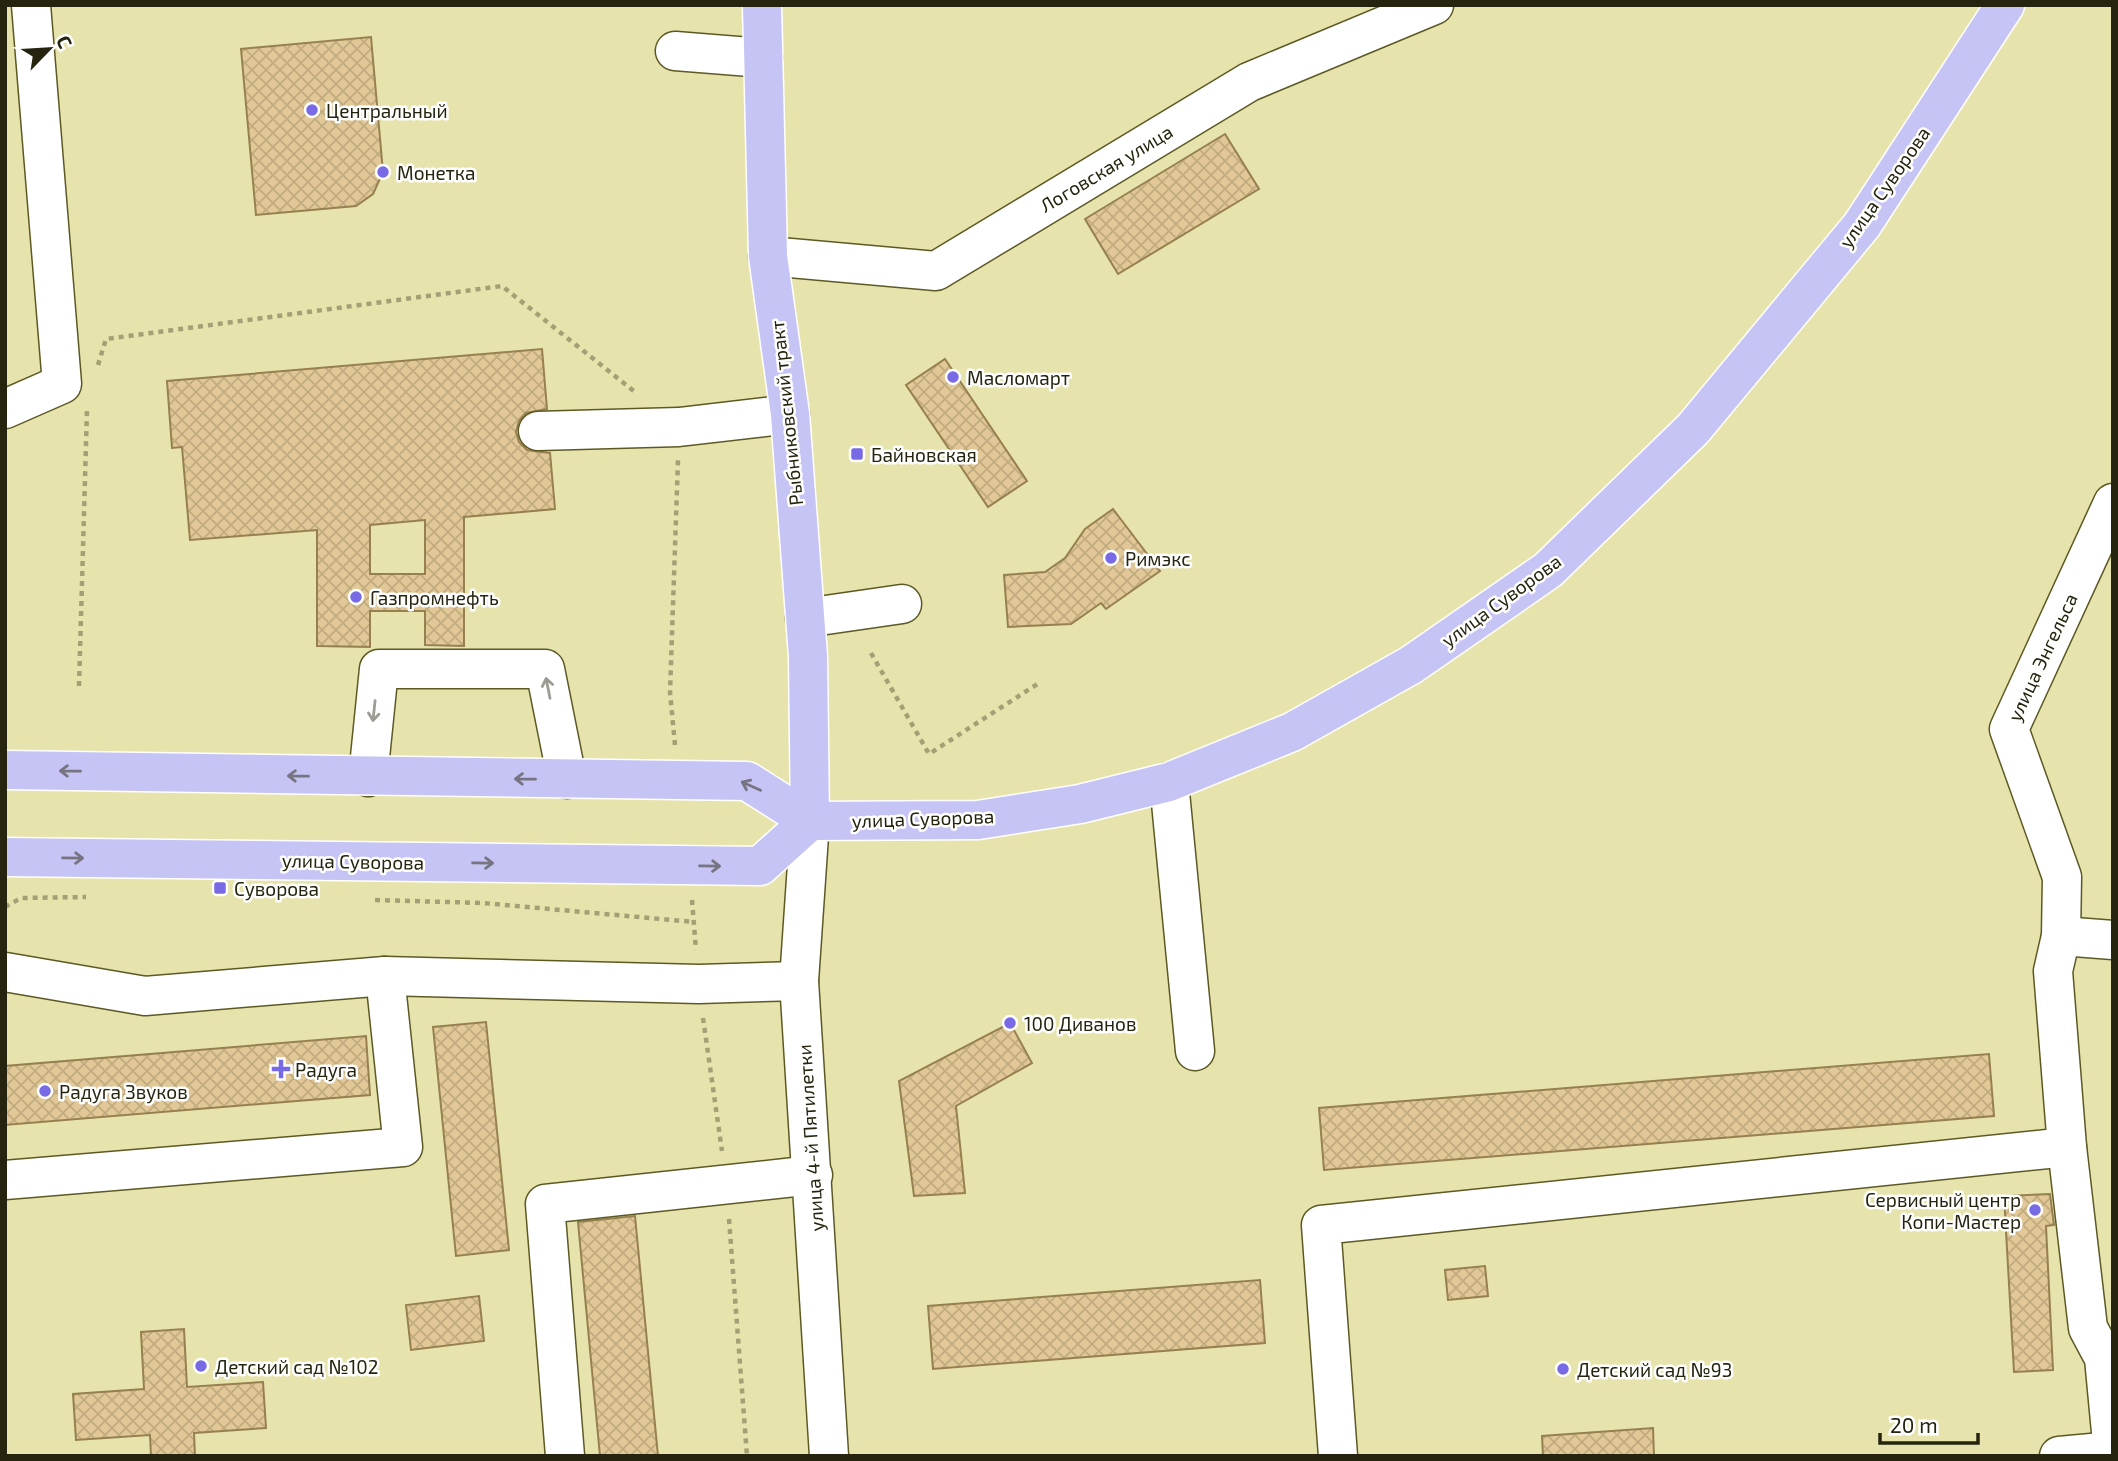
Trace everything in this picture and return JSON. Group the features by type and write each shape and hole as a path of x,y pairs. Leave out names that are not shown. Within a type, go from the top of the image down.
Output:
{"main road":[{"name":"Рыбниковский тракт","path":"762,5 768,256 790,414 805,618 810,821"},
{"name":"улица Суворова","path":"5,857 760,866 810,821 978,820 1080,804 1169,782 1292,732 1411,665 1548,570 1693,429 1861,225 2005,5"},
{"path":"5,770 747,781 810,821"}],"street":[{"path":"5,409 78,380 31,5"},
{"name":"Логовская улица","path":"768,256 936,271 1248,82 1434,5"},
{"path":"675,51 763,58"},
{"path":"538,431 679,427 790,414"},
{"name":"улица Энгельса","path":"2113,503 2009,729 2062,877 2061,936 2053,971 2067,1147 2088,1328 2104,1358 2113,1452"},
{"path":"805,618 902,604"},
{"path":"368,777 379,669 545,669 567,779"},
{"path":"1169,782 1195,1051"},
{"name":"улица 4-й Пятилетки","path":"810,821 799,981 829,1456"},
{"path":"2061,936 2113,940"},
{"path":"5,972 145,996 385,976 699,984 799,981"},
{"path":"5,1180 403,1147 385,976"},
{"path":"1338,1456 1321,1225 2067,1147"},
{"path":"565,1456 545,1204 813,1175"},
{"path":"2059,1456 2113,1452"}],"path":[{"path":"79,685 87,401 78,380 106,340 502,286 637,394"},
{"path":"678,780 670,692 679,427"},
{"path":"871,653 929,754 1039,682"},
{"path":"690,866 699,984 727,1184 747,1456"},
{"path":"372,900 483,903 694,922"}],"building":[{"name":"Центральный","path":"371,37 383,172 373,194 356,206 256,215 241,49"},
{"path":"1225,134 1259,189 1118,274 1085,219"},
{"path":"542,349 547,409 526,413 519,421 516,432 519,442 527,450 550,453 555,509 464,517 464,646 425,645 425,611 370,611 370,647 317,646 317,530 190,540 182,447 172,448 167,381","holes":["425,520 425,574 370,574 370,525"]},
{"path":"945,359 1027,481 988,507 906,385"},
{"path":"1113,509 1160,571 1106,609 1101,603 1071,624 1008,627 1004,575 1045,572 1065,558 1085,529"},
{"path":"486,1022 509,1250 456,1256 433,1027"},
{"path":"1010,1023 1032,1063 956,1106 965,1193 914,1196 899,1081"},
{"path":"366,1036 370,1095 5,1125 5,1066"},
{"path":"1989,1054 1994,1116 1324,1170 1319,1108"},
{"path":"2050,1194 2054,1225 2046,1226 2053,1370 2014,1372 2004,1196"},
{"path":"635,1216 658,1456 600,1456 578,1222"},
{"path":"1485,1266 1488,1296 1448,1300 1445,1270"},
{"path":"1260,1280 1265,1343 933,1369 928,1306"},
{"path":"479,1296 484,1341 411,1350 406,1305"},
{"path":"184,1329 187,1387 263,1382 266,1428 194,1433 195,1456 151,1456 150,1435 76,1440 73,1394 144,1389 141,1332"},
{"path":"1653,1428 1654,1456 1543,1456 1542,1436"}],"place":[{"name":"Центральный","path":"312,110"},
{"name":"Монетка","path":"383,172"},
{"name":"Масломарт","path":"953,377"},
{"name":"Байновская","path":"857,454"},
{"name":"Римэкс","path":"1111,558"},
{"name":"Газпромнефть","path":"356,597"},
{"name":"Суворова","path":"220,888"},
{"name":"100 Диванов","path":"1010,1023"},
{"name":"Радуга","path":"281,1069"},
{"name":"Радуга Звуков","path":"45,1091"},
{"name":"Сервисный центр Копи-Мастер","path":"2035,1210"},
{"name":"Детский сад №102","path":"201,1366"},
{"name":"Детский сад №93","path":"1563,1369"}]}
